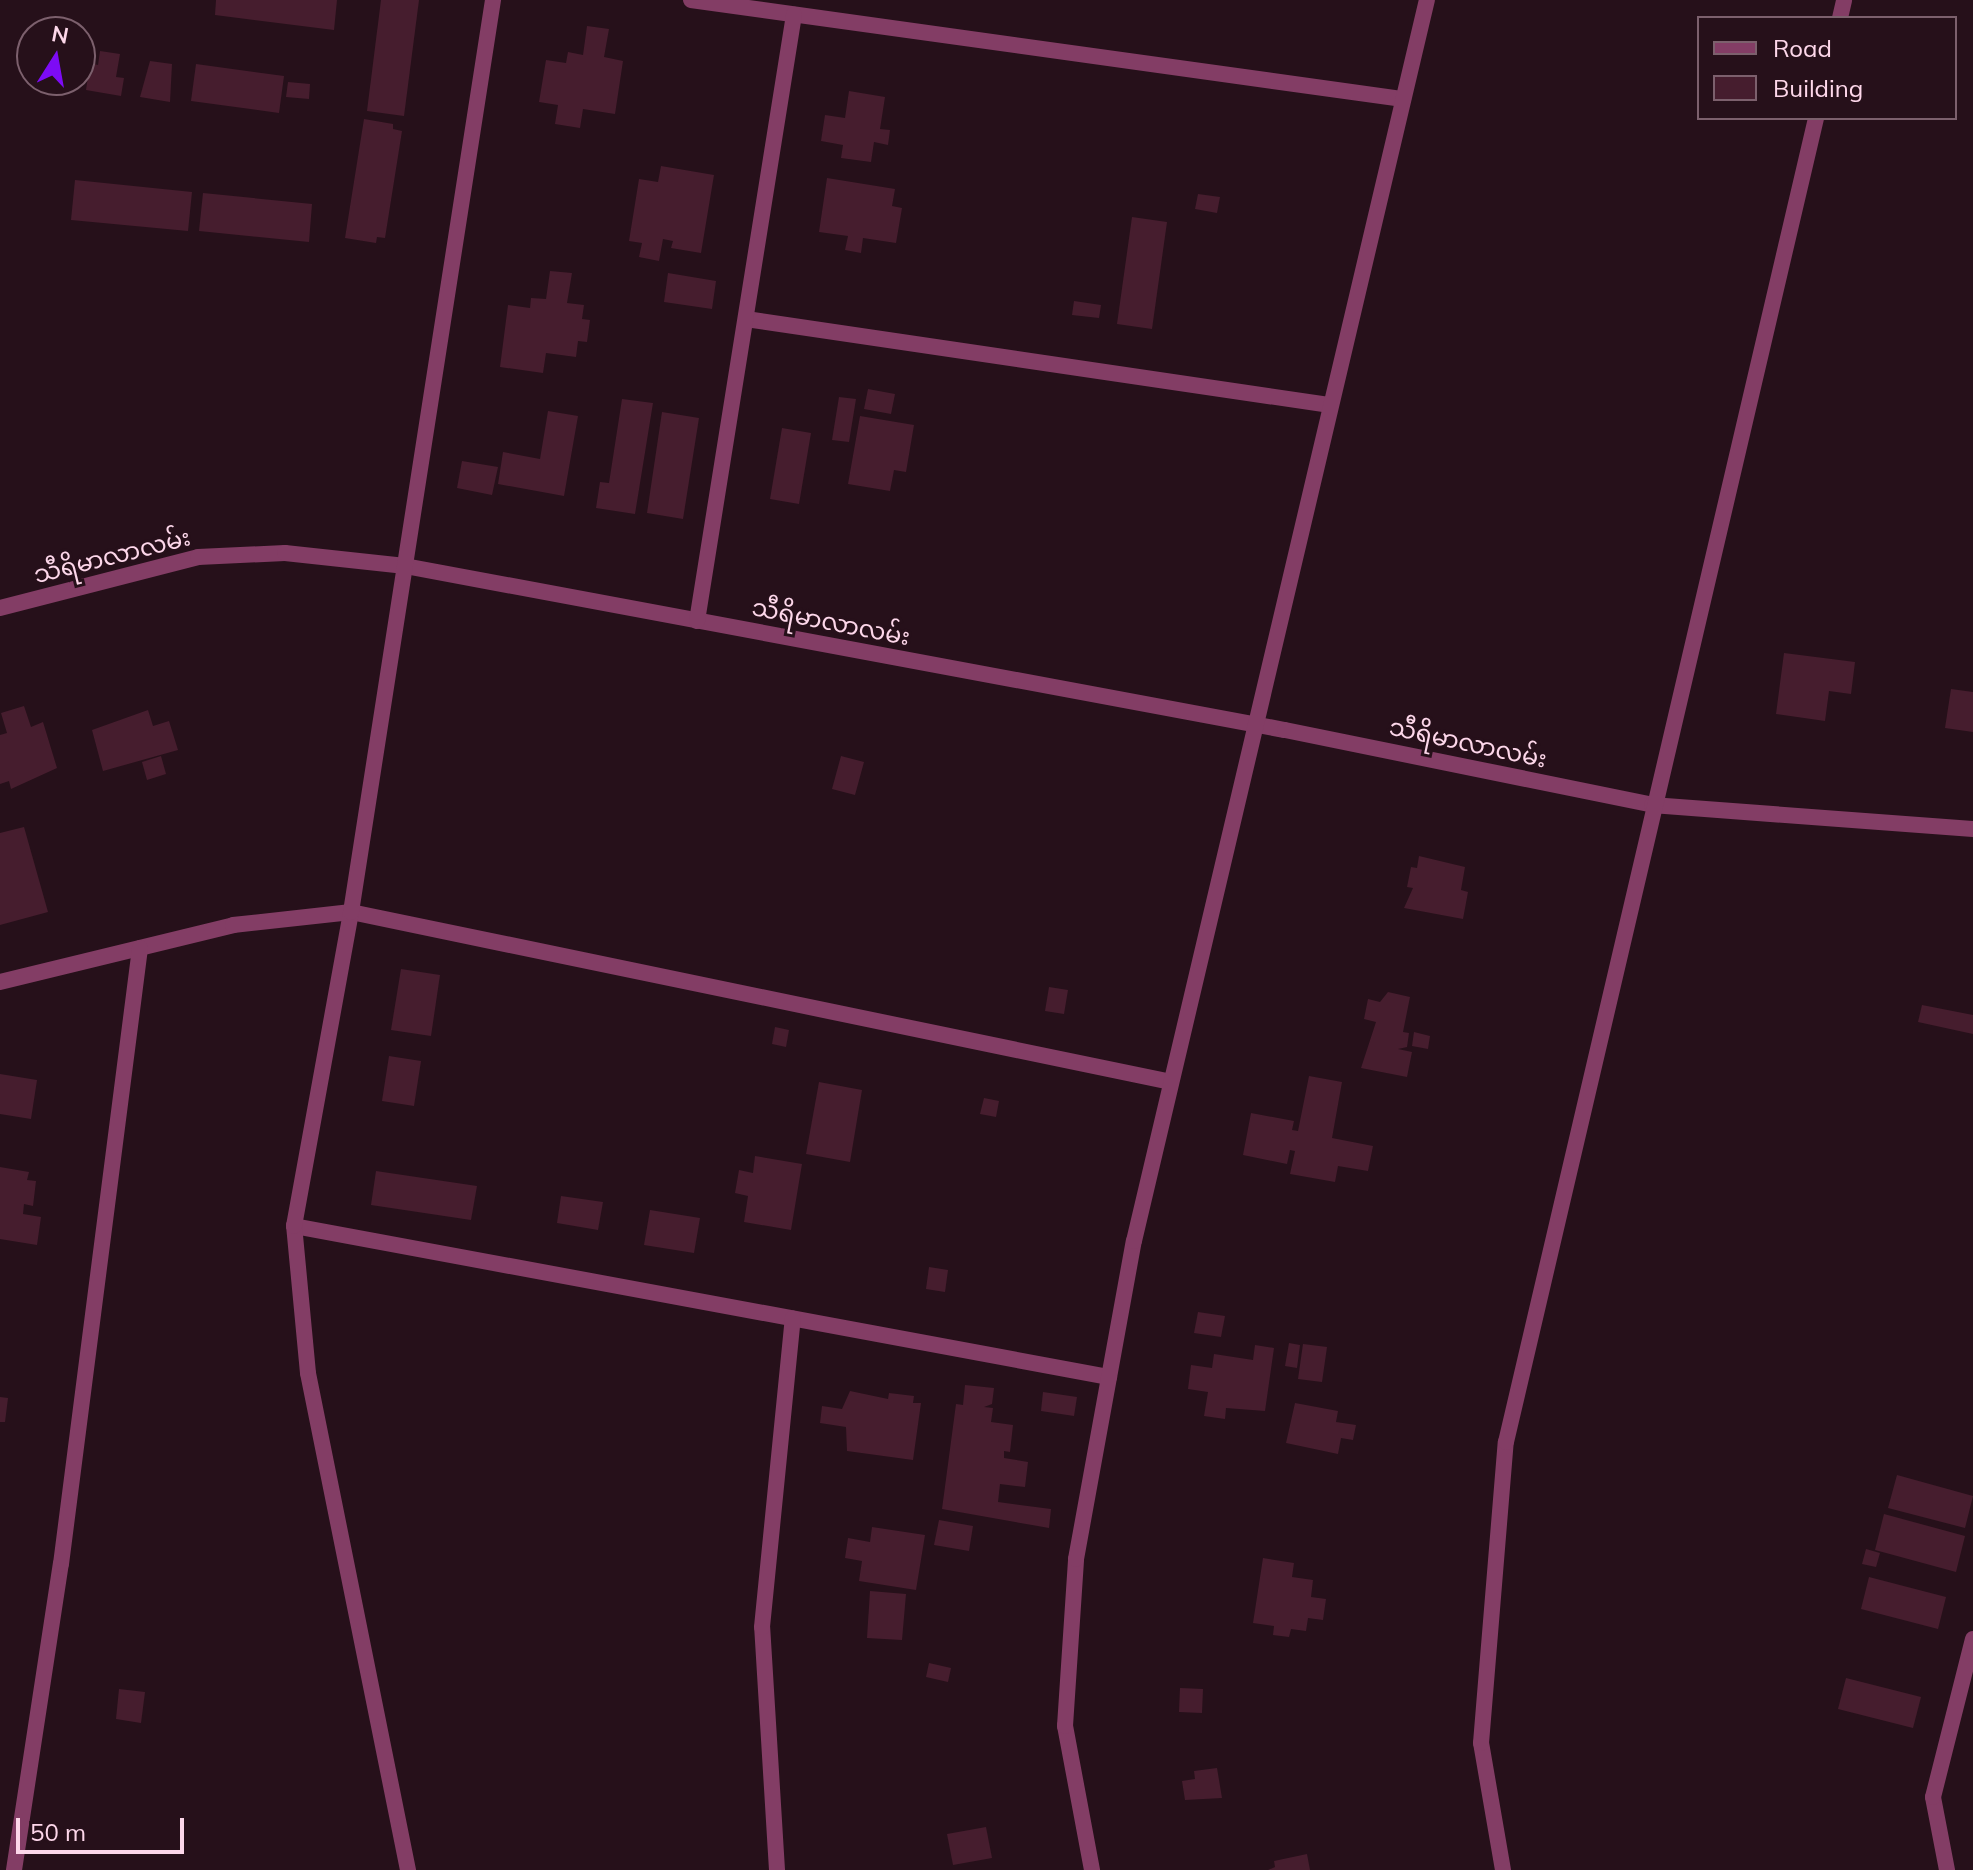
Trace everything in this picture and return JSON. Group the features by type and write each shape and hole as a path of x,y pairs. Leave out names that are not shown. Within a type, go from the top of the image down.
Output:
{"street":[{"path":"408,1870 308,1373 294,1226 351,912 493,0"},
{"path":"691,0 1403,99"},
{"path":"1092,1870 1065,1726 1076,1559 1109,1377 1171,1082 1259,727 1329,405 1427,0"},
{"path":"697,621 794,15"},
{"path":"1503,1870 1481,1743 1506,1442 1652,805 1816,120"},
{"path":"746,319 1329,405"},
{"name":"သီရိမာလာလမ်း","path":"0,608 198,557 285,553 405,566 1259,727 1652,805 1973,829"},
{"path":"0,982 233,925 351,912 1171,1082"},
{"path":"14,1870 61,1564 140,948"},
{"path":"294,1226 1109,1377"},
{"path":"777,1870 762,1627 793,1319"},
{"path":"1947,1870 1933,1797 1973,1639"}],"building":[{"path":"216,0 337,0 334,30 215,15"},
{"path":"381,0 419,0 404,116 367,111"},
{"path":"587,26 609,29 604,57 623,61 615,114 583,109 580,128 555,124 558,105 539,102 546,60 566,63 568,52 583,55"},
{"path":"100,51 120,54 116,77 124,78 121,96 96,92"},
{"path":"150,61 172,64 170,102 140,97"},
{"path":"196,64 284,76 279,113 191,101"},
{"path":"288,82 310,84 309,99 286,97"},
{"path":"849,91 885,97 880,129 890,130 888,145 874,142 871,162 841,158 843,145 821,141 825,115 845,118"},
{"path":"364,119 393,124 393,129 402,131 385,238 377,237 376,243 345,238"},
{"path":"661,166 714,175 701,253 671,248 673,241 663,239 659,261 639,257 642,243 629,241 639,179 658,182"},
{"path":"827,178 895,189 892,206 902,208 896,243 863,238 861,253 845,250 848,236 819,232"},
{"path":"75,180 192,192 188,231 71,220"},
{"path":"203,193 312,204 309,242 199,231"},
{"path":"1198,194 1220,197 1217,213 1195,209"},
{"path":"1132,217 1167,222 1152,329 1117,324"},
{"path":"550,271 572,273 567,303 584,305 582,319 590,320 587,342 578,341 576,357 546,353 543,373 500,367 508,305 530,308 531,298 546,299"},
{"path":"668,273 716,281 712,309 664,302"},
{"path":"1074,301 1101,305 1099,318 1072,315"},
{"path":"868,389 895,394 891,414 864,409"},
{"path":"839,397 856,399 849,442 832,440"},
{"path":"622,399 653,403 635,514 596,508 600,482 609,483"},
{"path":"548,411 578,416 564,496 498,484 503,452 540,459"},
{"path":"662,412 699,418 683,519 647,513"},
{"path":"860,416 914,425 906,472 894,470 890,491 848,484"},
{"path":"782,428 811,433 799,504 770,499"},
{"path":"462,461 498,467 492,495 457,488"},
{"path":"1784,653 1855,662 1851,694 1829,691 1825,721 1776,714"},
{"path":"1951,689 1973,692 1973,732 1945,728"},
{"path":"24,706 31,727 43,722 57,768 11,789 9,781 0,784 0,735 7,733 1,713"},
{"path":"148,710 153,726 169,721 178,750 103,771 92,730"},
{"path":"161,756 166,774 147,780 142,762"},
{"path":"841,756 864,762 855,795 832,789"},
{"path":"24,827 48,912 0,925 0,833"},
{"path":"1419,856 1465,867 1461,890 1468,892 1463,919 1404,908 1413,888 1407,887 1411,867 1417,868"},
{"path":"401,969 440,975 431,1036 391,1030"},
{"path":"1049,987 1068,990 1064,1014 1045,1011"},
{"path":"1388,992 1410,997 1403,1032 1409,1033 1407,1047 1398,1049 1412,1052 1407,1077 1361,1068 1376,1022 1364,1019 1368,999 1380,1002"},
{"path":"1922,1005 1973,1015 1973,1034 1918,1022"},
{"path":"775,1027 789,1030 786,1047 772,1044"},
{"path":"1414,1032 1430,1036 1428,1049 1412,1046"},
{"path":"389,1056 421,1061 414,1106 382,1101"},
{"path":"0,1074 37,1080 31,1119 0,1114"},
{"path":"1309,1076 1342,1082 1332,1138 1373,1146 1368,1171 1338,1166 1335,1182 1290,1174 1295,1151 1290,1150 1287,1164 1243,1155 1251,1113 1294,1121 1292,1130 1298,1131"},
{"path":"819,1082 862,1090 850,1162 806,1154"},
{"path":"984,1098 999,1101 996,1117 980,1114"},
{"path":"755,1156 802,1164 791,1230 744,1222 748,1196 735,1193 739,1170 753,1173"},
{"path":"0,1167 29,1172 27,1180 36,1181 33,1206 24,1204 23,1214 41,1217 37,1245 0,1239"},
{"path":"376,1171 477,1186 471,1220 371,1205"},
{"path":"561,1196 603,1202 598,1230 557,1223"},
{"path":"650,1210 700,1218 694,1253 644,1245"},
{"path":"929,1267 948,1270 945,1292 926,1289"},
{"path":"1198,1312 1225,1316 1221,1337 1194,1333"},
{"path":"1289,1343 1300,1345 1297,1368 1285,1366"},
{"path":"1303,1344 1327,1347 1322,1382 1298,1379"},
{"path":"1255,1345 1274,1348 1265,1411 1226,1408 1225,1419 1204,1416 1208,1392 1188,1389 1191,1365 1212,1368 1214,1354 1253,1360"},
{"path":"965,1385 994,1388 992,1404 984,1407 993,1408 991,1422 1013,1425 1010,1452 1004,1451 1004,1458 1028,1462 1025,1487 1000,1484 998,1502 1051,1509 1049,1528 942,1509 956,1404 963,1405"},
{"path":"850,1391 888,1399 889,1393 914,1396 913,1403 921,1403 913,1460 847,1451 846,1427 820,1423 822,1406 842,1409"},
{"path":"1043,1392 1077,1397 1074,1416 1041,1411"},
{"path":"0,1397 8,1398 5,1422 0,1422"},
{"path":"1295,1403 1338,1411 1336,1422 1356,1425 1353,1440 1341,1438 1338,1454 1286,1443"},
{"path":"1897,1475 1973,1496 1965,1528 1888,1508"},
{"path":"1884,1514 1965,1536 1956,1572 1875,1550"},
{"path":"939,1520 973,1526 969,1551 934,1545"},
{"path":"872,1527 925,1535 916,1590 859,1581 862,1561 845,1558 848,1538 870,1542"},
{"path":"1866,1549 1880,1553 1876,1567 1862,1564"},
{"path":"1263,1558 1294,1563 1292,1577 1313,1580 1311,1597 1326,1599 1323,1620 1308,1618 1306,1631 1291,1629 1289,1637 1273,1635 1274,1626 1253,1623"},
{"path":"1869,1577 1946,1597 1938,1629 1861,1609"},
{"path":"870,1591 906,1594 902,1640 867,1638"},
{"path":"929,1663 951,1668 948,1682 926,1677"},
{"path":"1846,1678 1921,1697 1913,1728 1838,1709"},
{"path":"1180,1688 1203,1689 1202,1713 1179,1712"},
{"path":"119,1689 145,1692 141,1723 116,1719"},
{"path":"1217,1768 1222,1798 1185,1800 1182,1781 1195,1779 1194,1771"},
{"path":"986,1827 992,1858 953,1865 947,1834"},
{"path":"1307,1854 1310,1870 1268,1870 1275,1867 1274,1861"}]}
